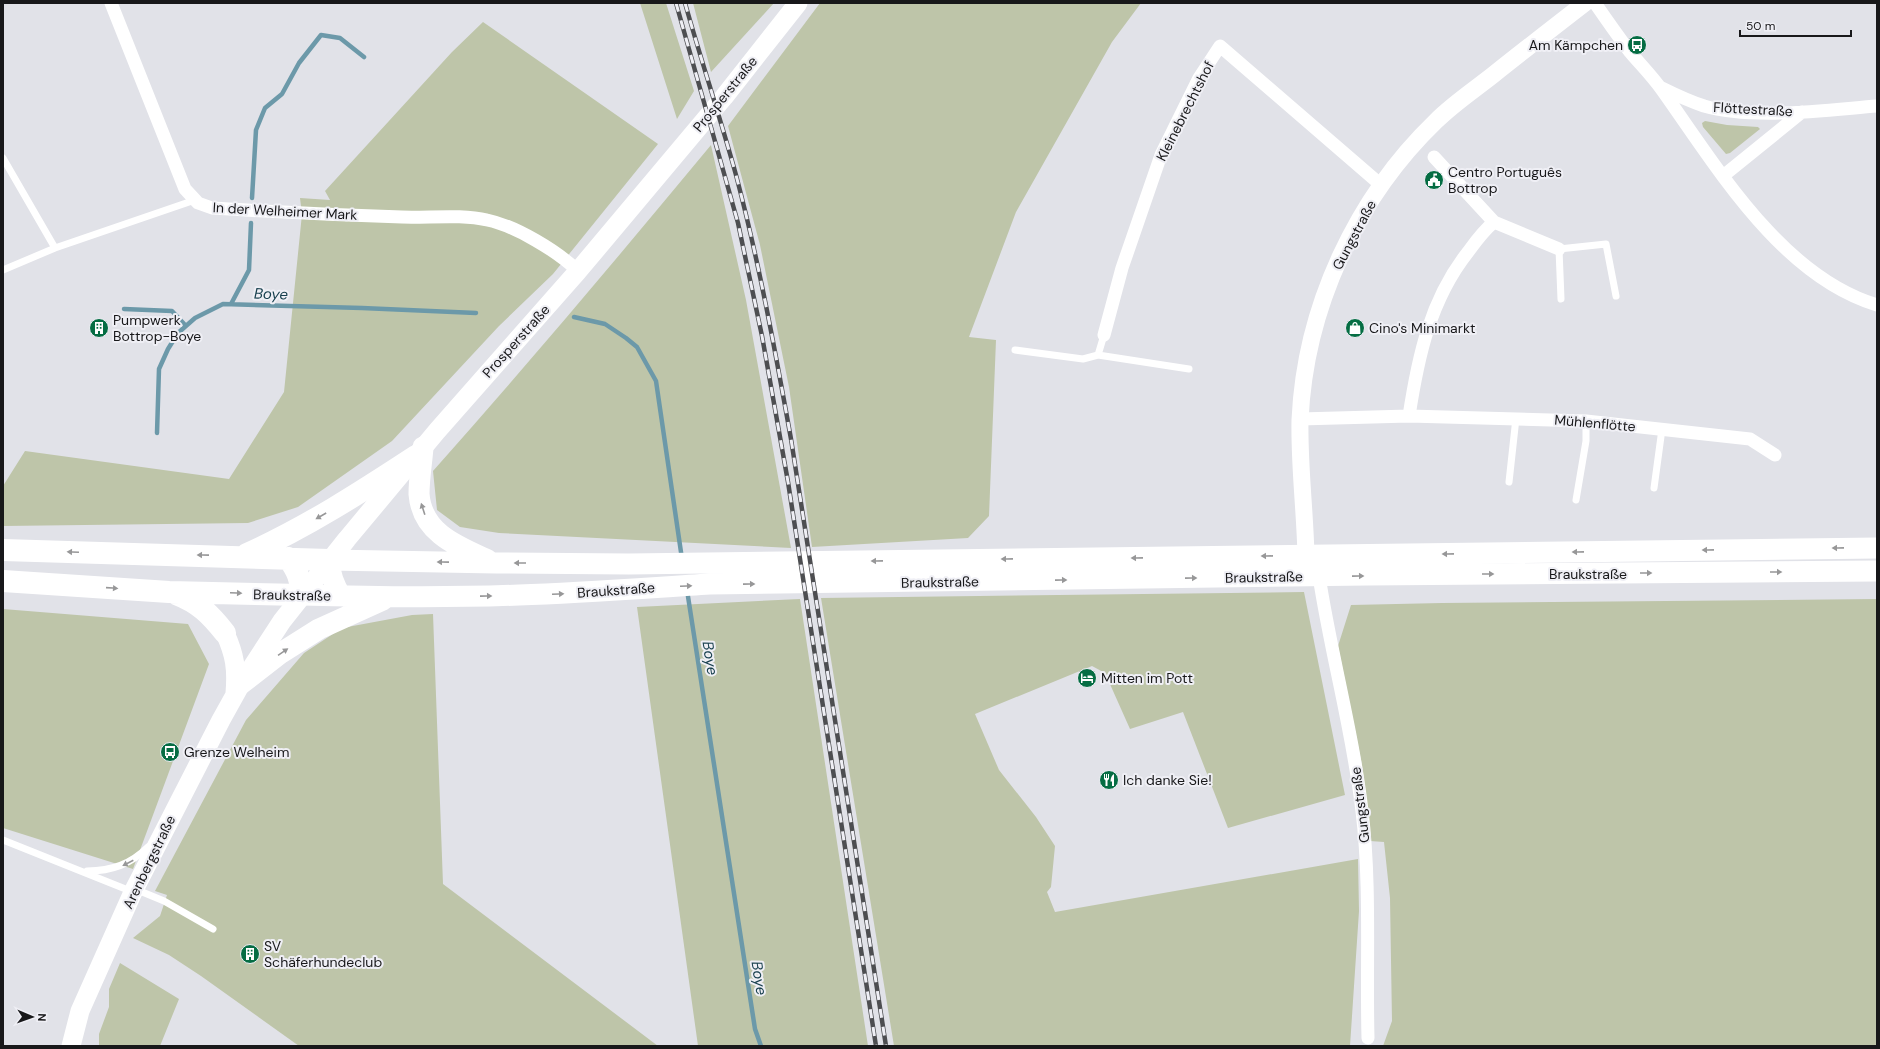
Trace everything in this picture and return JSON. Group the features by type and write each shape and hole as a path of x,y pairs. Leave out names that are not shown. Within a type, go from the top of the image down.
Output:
{"highway":[{"path":"242,556 304,527 355,496 419,451"},
{"name":"Braukstraße","path":"3,550 242,556 329,560"},
{"path":"288,558 296,569 301,582 302,595"},
{"name":"Braukstraße","path":"3,581 169,592 302,595"},
{"path":"169,592 191,600 211,614 225,633"}],"main road":[{"name":"Prosperstraße","path":"238,690 282,621 329,560 419,451 578,271 724,97 798,3"},
{"path":"419,451 419,492 421,505 426,519 439,535 450,543 496,563"},
{"name":"Braukstraße","path":"329,560 496,563 662,563 1877,548"},
{"path":"329,560 330,573 334,585 341,596"},
{"name":"Braukstraße","path":"302,595 391,597 519,596 621,591 710,584 1320,576 1877,571"},
{"path":"238,690 281,653 319,629 391,597"},
{"path":"225,633 234,652 238,690"},
{"name":"Arenbergstraße","path":"71,1046 75,1026 82,1005 134,891 238,690"}],"street":[{"name":"In der Welheimer Mark","path":"111,3 185,189 194,200 212,208 433,218 474,218 487,220 505,225 522,233 571,264 578,271"},
{"name":"Gungstraße","path":"1306,556 1300,465 1300,418 1304,381 1309,353 1322,303 1331,278 1356,225 1398,161 1437,120 1585,3"},
{"path":"1595,3 1630,51 1660,88 1723,176 1770,233 1817,276 1867,302 1877,305"},
{"name":"Kleinebrechtshof","path":"1104,335 1122,268 1161,155 1199,78 1220,46 1381,185"},
{"name":"Flöttestraße","path":"1660,88 1699,104 1726,110 1802,112 1877,106"},
{"name":"Flöttestraße","path":"1723,176 1802,112"},
{"path":"1434,157 1494,222 1559,249"},
{"path":"1409,416 1417,366 1424,340 1439,299 1458,264 1484,230 1494,222"},
{"name":"Mühlenflötte","path":"1300,418 1409,416 1586,420 1750,440 1775,455"},
{"name":"Gungstraße","path":"1320,576 1325,618 1356,766 1362,812 1367,901 1368,1038"}],"lane":[{"path":"3,158 55,248"},
{"path":"3,270 55,248 194,200"},
{"path":"1560,299 1559,249 1606,244 1616,296"},
{"path":"1098,355 1104,335"},
{"path":"1015,350 1083,359 1098,355 1189,369"},
{"path":"1509,482 1516,418"},
{"path":"1576,500 1586,441 1586,420"},
{"path":"1654,488 1662,429"},
{"path":"83,871 105,870 116,868 128,863 141,854 166,827"},
{"path":"3,840 134,891 164,901 213,929"}],"green space":[{"path":"640,3 666,3 694,91 677,119"},
{"path":"693,3 774,3 711,72"},
{"path":"820,3 1141,3 1112,42 1016,212 969,337 996,340 989,516 968,538 812,547 789,387 760,245 728,126"},
{"path":"483,22 658,144 553,274 499,326 392,441 298,507 248,523 3,526 3,486 25,451 229,479 284,392 302,214 300,198 330,200 325,191 452,52"},
{"path":"1705,121 1727,125 1758,127 1760,129 1730,153 1726,154 1703,127 1702,123"},
{"path":"711,145 746,300 791,548 499,533 460,527 437,510 433,471 574,309"},
{"path":"1304,592 1345,795 1228,828 1183,712 1130,729 1105,673 1092,666 975,714 999,770 1036,817 1055,846 1051,887 1047,892 1055,912 1358,859 1359,911 1350,1046 894,1046 821,598"},
{"path":"800,599 868,1046 698,1046 637,607"},
{"path":"1877,599 1877,1046 1383,1046 1392,1021 1390,898 1384,842 1370,841 1362,765 1338,646 1351,605"},
{"path":"3,609 188,624 209,664 133,869 3,828"},
{"path":"433,614 443,884 658,1046 299,1046 169,955 133,938 160,916 167,895 155,891 246,720 304,653 342,628 412,615"},
{"path":"120,963 179,999 160,1046 99,1046 99,1034 109,1007 109,989"}],"waterway":[{"path":"252,198 256,130 265,108 282,94 299,63 321,35 340,38 364,57"},
{"path":"231,304 249,270 251,223"},
{"name":"Boye","path":"157,433 159,369 168,349 178,333 195,318 223,304 476,313"},
{"path":"124,309 172,311 186,326"},
{"name":"Boye","path":"574,317 605,324 626,338 637,347 656,381 682,559"},
{"name":"Boye","path":"687,590 755,1029 761,1046"}],"railway":[{"path":"676,3 738,223 762,336 788,482 876,1046"},
{"path":"685,3 736,175 752,240 773,339 791,439 886,1046"}],"place":[{"name":"Am Kämpchen","path":"1637,45"},
{"name":"Centro Português Bottrop","path":"1434,180"},
{"name":"Pumpwerk Bottrop-Boye","path":"99,328"},
{"name":"Cino's Minimarkt","path":"1355,328"},
{"name":"Mitten im Pott","path":"1087,678"},
{"name":"Grenze Welheim","path":"170,752"},
{"name":"Ich danke Sie!","path":"1109,780"},
{"name":"SV Schäferhundeclub","path":"250,954"}]}
